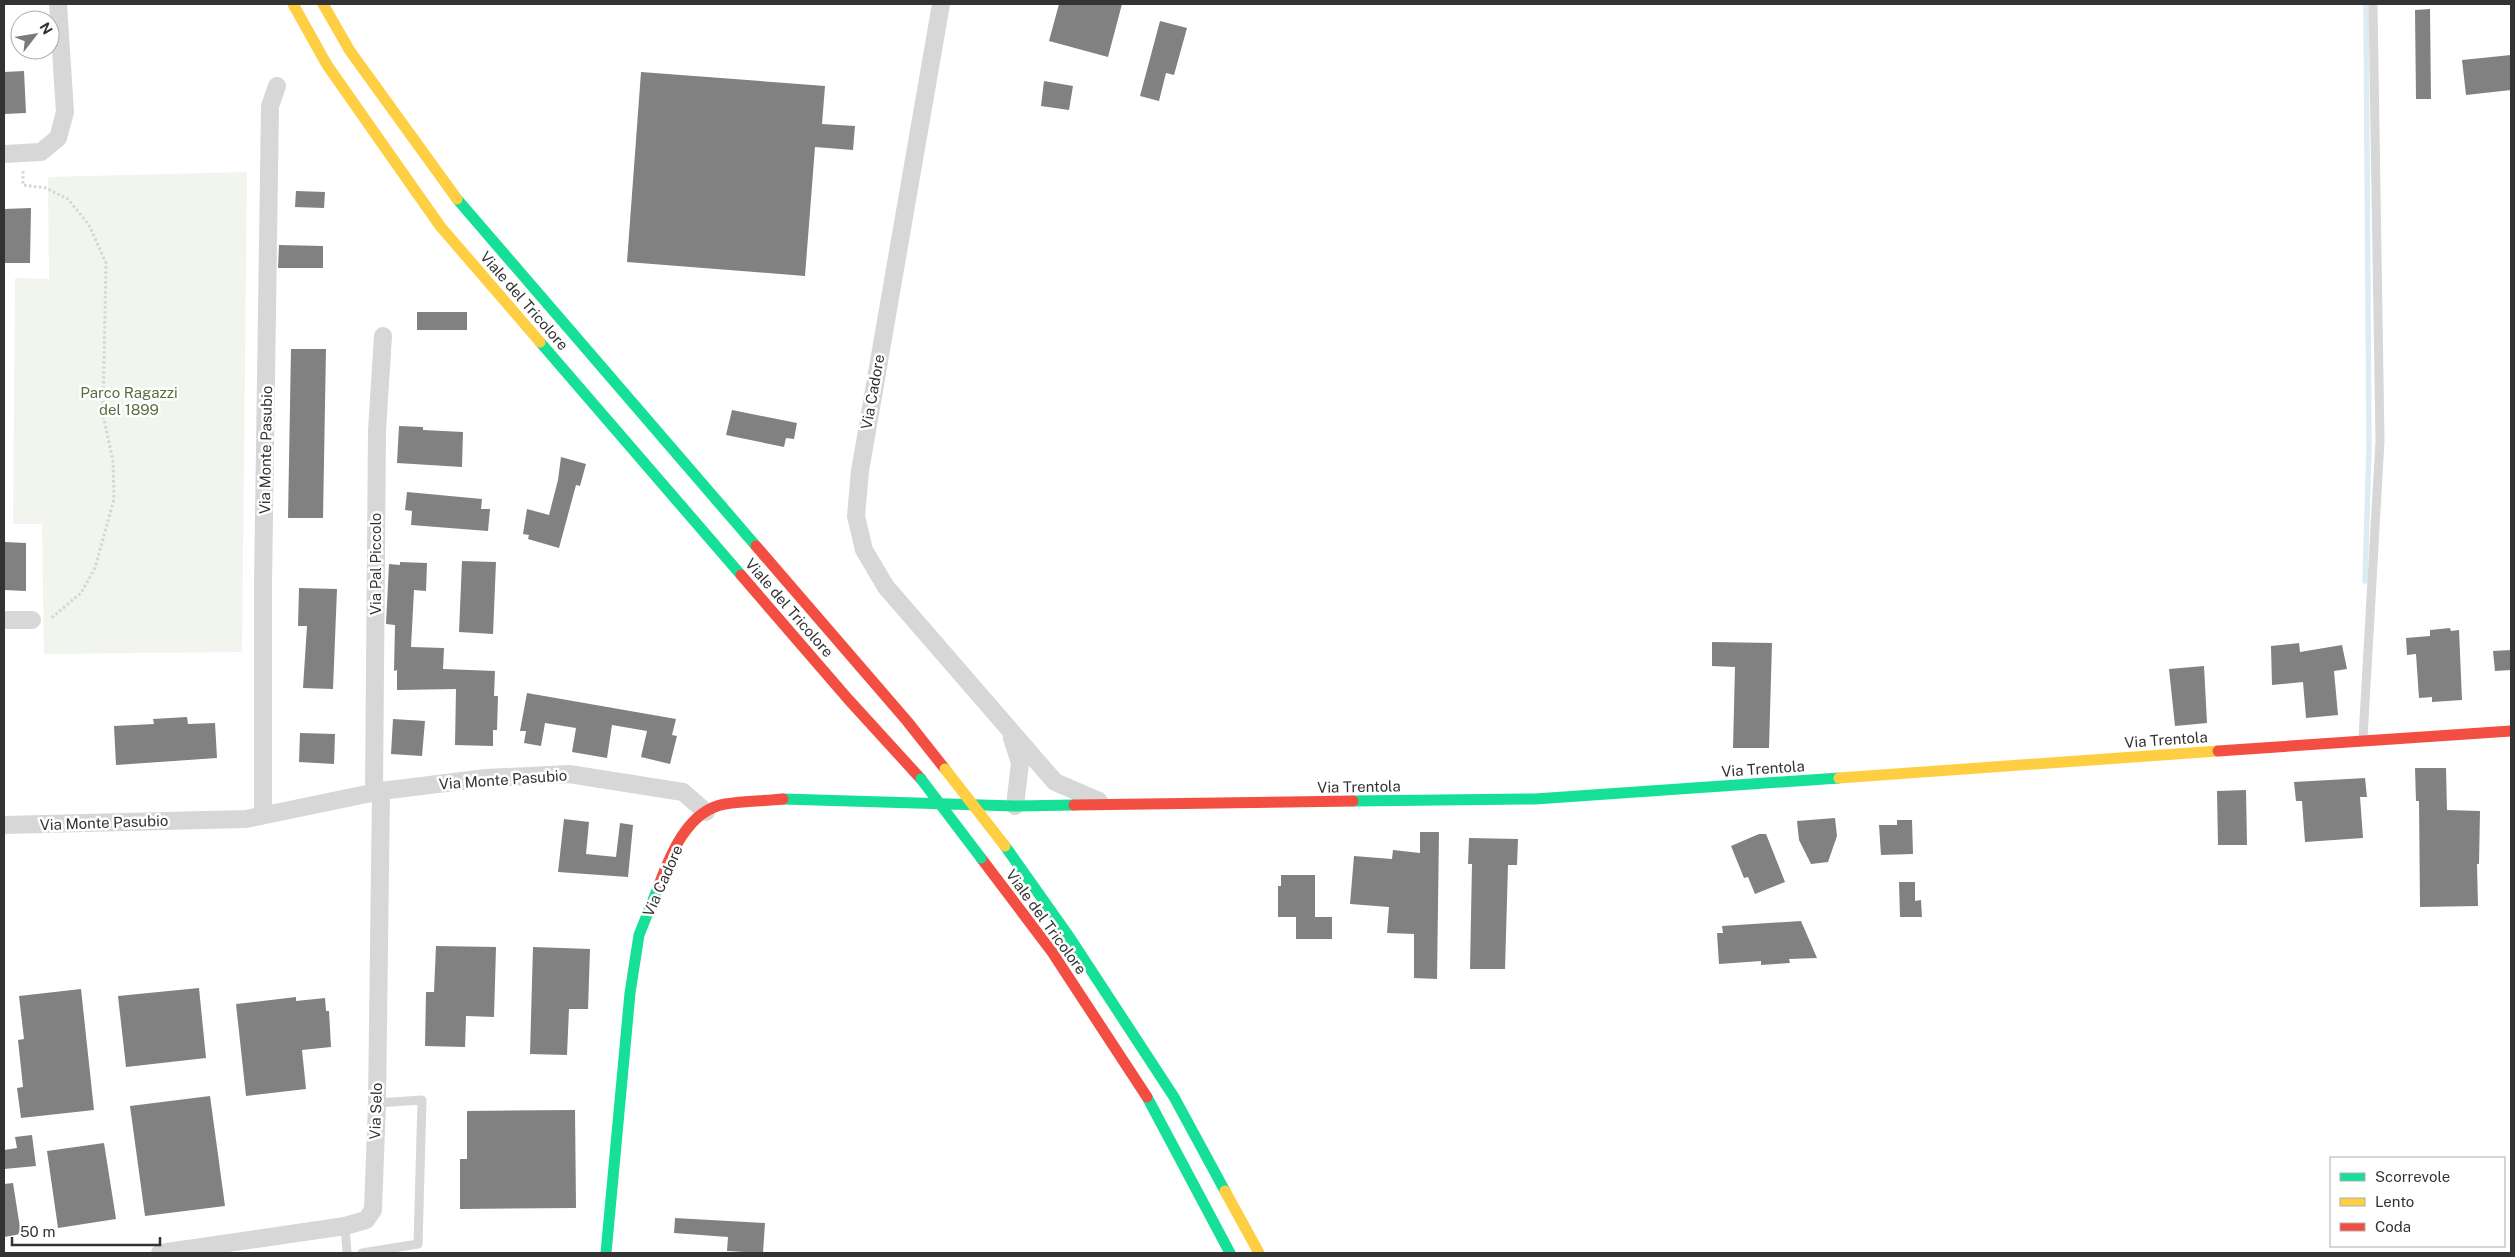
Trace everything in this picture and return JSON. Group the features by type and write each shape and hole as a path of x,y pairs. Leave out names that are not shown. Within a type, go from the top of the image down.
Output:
{"main road":[{"name":"Viale del Tricolore","path":"293,4 327,66 440,226 920,780 1052,952 1154,1107 1230,1253"},
{"name":"Viale del Tricolore","path":"323,4 350,51 463,207 901,714 1005,846 1070,938 1174,1097 1258,1253"},
{"name":"Via Trentola","path":"1015,806 1104,804 1226,805 1534,799 2511,731"},
{"name":"Via Cadore","path":"606,1253 630,992 640,935 669,858 690,825 706,812 723,804 789,800 1015,806"}],"street":[{"path":"4,154 41,152 58,138 65,112 58,4"},
{"name":"Via Cadore","path":"941,4 860,471 856,516 864,550 886,587 1055,782 1104,804"},
{"name":"Via Monte Pasubio","path":"263,815 263,584 270,106 277,86"},
{"name":"Via Pal Piccolo","path":"378,792 377,431 383,336"},
{"path":"4,620 32,620"},
{"name":"Via Cadore","path":"1011,732 1020,763 1015,806"},
{"name":"Via Monte Pasubio","path":"4,825 246,818 378,792 486,778 569,774 683,792 706,812"},
{"name":"Via Selo","path":"160,1253 345,1226 366,1220 373,1210 377,1102 378,792"}],"lane":[{"path":"2363,741 2380,441 2373,4"},
{"path":"362,1253 418,1244 422,1100 377,1102"},
{"path":"345,1226 347,1253"}],"path":[{"path":"23,153 23,185 46,188 68,199 89,226 106,263 104,415 113,461 114,499 95,568 81,593 50,619 32,620"}],"green space":[{"name":"Parco Ragazzi del 1899","path":"247,172 242,652 44,654 42,524 13,524 15,278 49,279 48,177"}],"building":[{"path":"1059,4 1122,4 1108,57 1049,41"},
{"path":"2430,9 2431,99 2416,99 2415,10"},
{"path":"1160,21 1187,28 1174,75 1166,73 1159,101 1140,96"},
{"path":"2511,55 2511,90 2466,95 2462,60"},
{"path":"24,71 26,113 4,114 4,72"},
{"path":"641,72 825,86 822,124 855,126 853,150 815,147 805,276 627,262"},
{"path":"1044,81 1073,86 1069,110 1041,106"},
{"path":"296,191 325,192 324,208 295,207"},
{"path":"31,208 30,263 4,263 4,209"},
{"path":"279,245 323,246 323,268 278,268"},
{"path":"417,312 467,312 467,330 417,330"},
{"path":"291,349 326,349 323,518 288,518"},
{"path":"732,410 797,423 794,439 786,438 784,447 726,435"},
{"path":"399,426 423,427 423,430 463,432 462,467 397,463"},
{"path":"561,457 586,464 580,486 576,485 559,548 528,539 529,535 523,534 527,509 549,515 558,480"},
{"path":"407,492 482,499 481,509 490,509 488,531 411,525 412,511 405,510"},
{"path":"4,542 26,543 26,591 4,590"},
{"path":"462,561 496,562 493,634 459,632"},
{"path":"400,562 427,563 426,591 414,590 411,647 444,648 443,669 495,671 494,696 498,696 497,730 493,730 493,746 455,745 456,689 397,690 397,670 394,671 395,625 386,624 389,564 400,565"},
{"path":"299,588 337,589 333,689 303,688 307,626 298,626"},
{"path":"2450,628 2451,631 2459,630 2462,700 2432,702 2432,697 2419,698 2416,654 2407,655 2406,638 2430,636 2430,630"},
{"path":"1712,642 1772,643 1769,748 1733,748 1735,667 1712,666"},
{"path":"2299,643 2300,652 2342,645 2347,669 2334,671 2338,715 2306,718 2303,682 2272,685 2271,646"},
{"path":"2511,650 2511,670 2495,671 2493,651"},
{"path":"2204,666 2207,723 2175,726 2169,669"},
{"path":"527,693 676,719 672,735 677,736 670,764 641,757 647,731 612,725 607,758 572,752 576,728 545,723 541,746 524,743 526,731 520,731"},
{"path":"187,717 188,724 215,723 217,758 116,765 114,726 154,724 153,719"},
{"path":"393,719 425,721 422,756 391,754"},
{"path":"300,733 335,734 334,764 299,762"},
{"path":"2415,768 2446,768 2447,810 2480,811 2479,864 2477,864 2478,906 2420,907 2419,801 2416,801"},
{"path":"2365,778 2367,797 2360,797 2363,838 2305,842 2302,801 2296,801 2294,782"},
{"path":"2246,790 2247,845 2218,845 2217,791"},
{"path":"1835,818 1837,836 1828,862 1811,864 1799,840 1797,821"},
{"path":"564,819 589,822 586,854 616,857 620,823 633,825 628,877 558,872"},
{"path":"1897,820 1912,820 1913,854 1881,855 1879,825 1897,825"},
{"path":"1420,832 1439,832 1437,979 1414,978 1414,934 1387,933 1389,907 1350,904 1354,856 1392,859 1393,850 1420,853"},
{"path":"1759,834 1766,834 1785,882 1755,894 1748,877 1744,878 1731,846"},
{"path":"1469,838 1518,839 1517,865 1508,865 1505,969 1470,969 1472,864 1468,864"},
{"path":"1281,875 1315,875 1315,917 1332,917 1332,939 1296,939 1296,917 1278,917 1278,886 1281,886"},
{"path":"1899,882 1915,882 1915,901 1921,900 1922,917 1900,917"},
{"path":"1801,921 1817,958 1789,959 1790,963 1761,965 1761,961 1719,964 1717,933 1723,933 1722,926"},
{"path":"436,946 496,947 494,1017 466,1016 465,1047 425,1046 426,992 434,992"},
{"path":"533,947 590,949 588,1009 569,1009 567,1055 530,1054"},
{"path":"199,988 206,1058 126,1067 118,996"},
{"path":"81,989 94,1110 21,1118 17,1088 23,1087 18,1040 24,1039 19,996"},
{"path":"296,997 296,1001 325,998 326,1011 329,1011 331,1047 302,1050 306,1089 246,1096 236,1004"},
{"path":"210,1096 225,1206 145,1216 130,1106"},
{"path":"575,1110 576,1208 460,1209 460,1159 467,1159 467,1111"},
{"path":"32,1135 36,1166 4,1169 4,1150 17,1148 15,1137"},
{"path":"104,1143 116,1219 58,1228 47,1151"},
{"path":"13,1183 21,1234 4,1237 4,1184"},
{"path":"675,1218 765,1223 763,1253 727,1251 728,1237 674,1233"}],"waterway":[{"path":"2365,581 2369,448 2366,4"}],"traffic: fast":[{"path":"457,199 756,546"},
{"path":"540,342 741,575"},
{"path":"1353,801 1535,799 1839,778"},
{"path":"921,779 981,858"},
{"path":"783,799 1015,806 1074,805"},
{"path":"1005,846 1070,938 1174,1097 1225,1191"},
{"path":"606,1253 630,993 639,935 659,885"},
{"path":"1147,1097 1230,1253"}],"traffic: slow":[{"path":"293,4 327,65 440,226 540,342"},
{"path":"323,4 350,51 457,199"},
{"path":"1839,778 2218,751"},
{"path":"945,769 1005,846"},
{"path":"1225,1191 1259,1253"}],"traffic: jam":[{"path":"756,546 907,721 945,769"},
{"path":"741,575 848,699 921,779"},
{"path":"2218,751 2511,731"},
{"path":"659,885 682,836 701,815 712,808 725,804 783,799"},
{"path":"1074,805 1353,801"},
{"path":"981,858 1052,952 1147,1097"}]}
